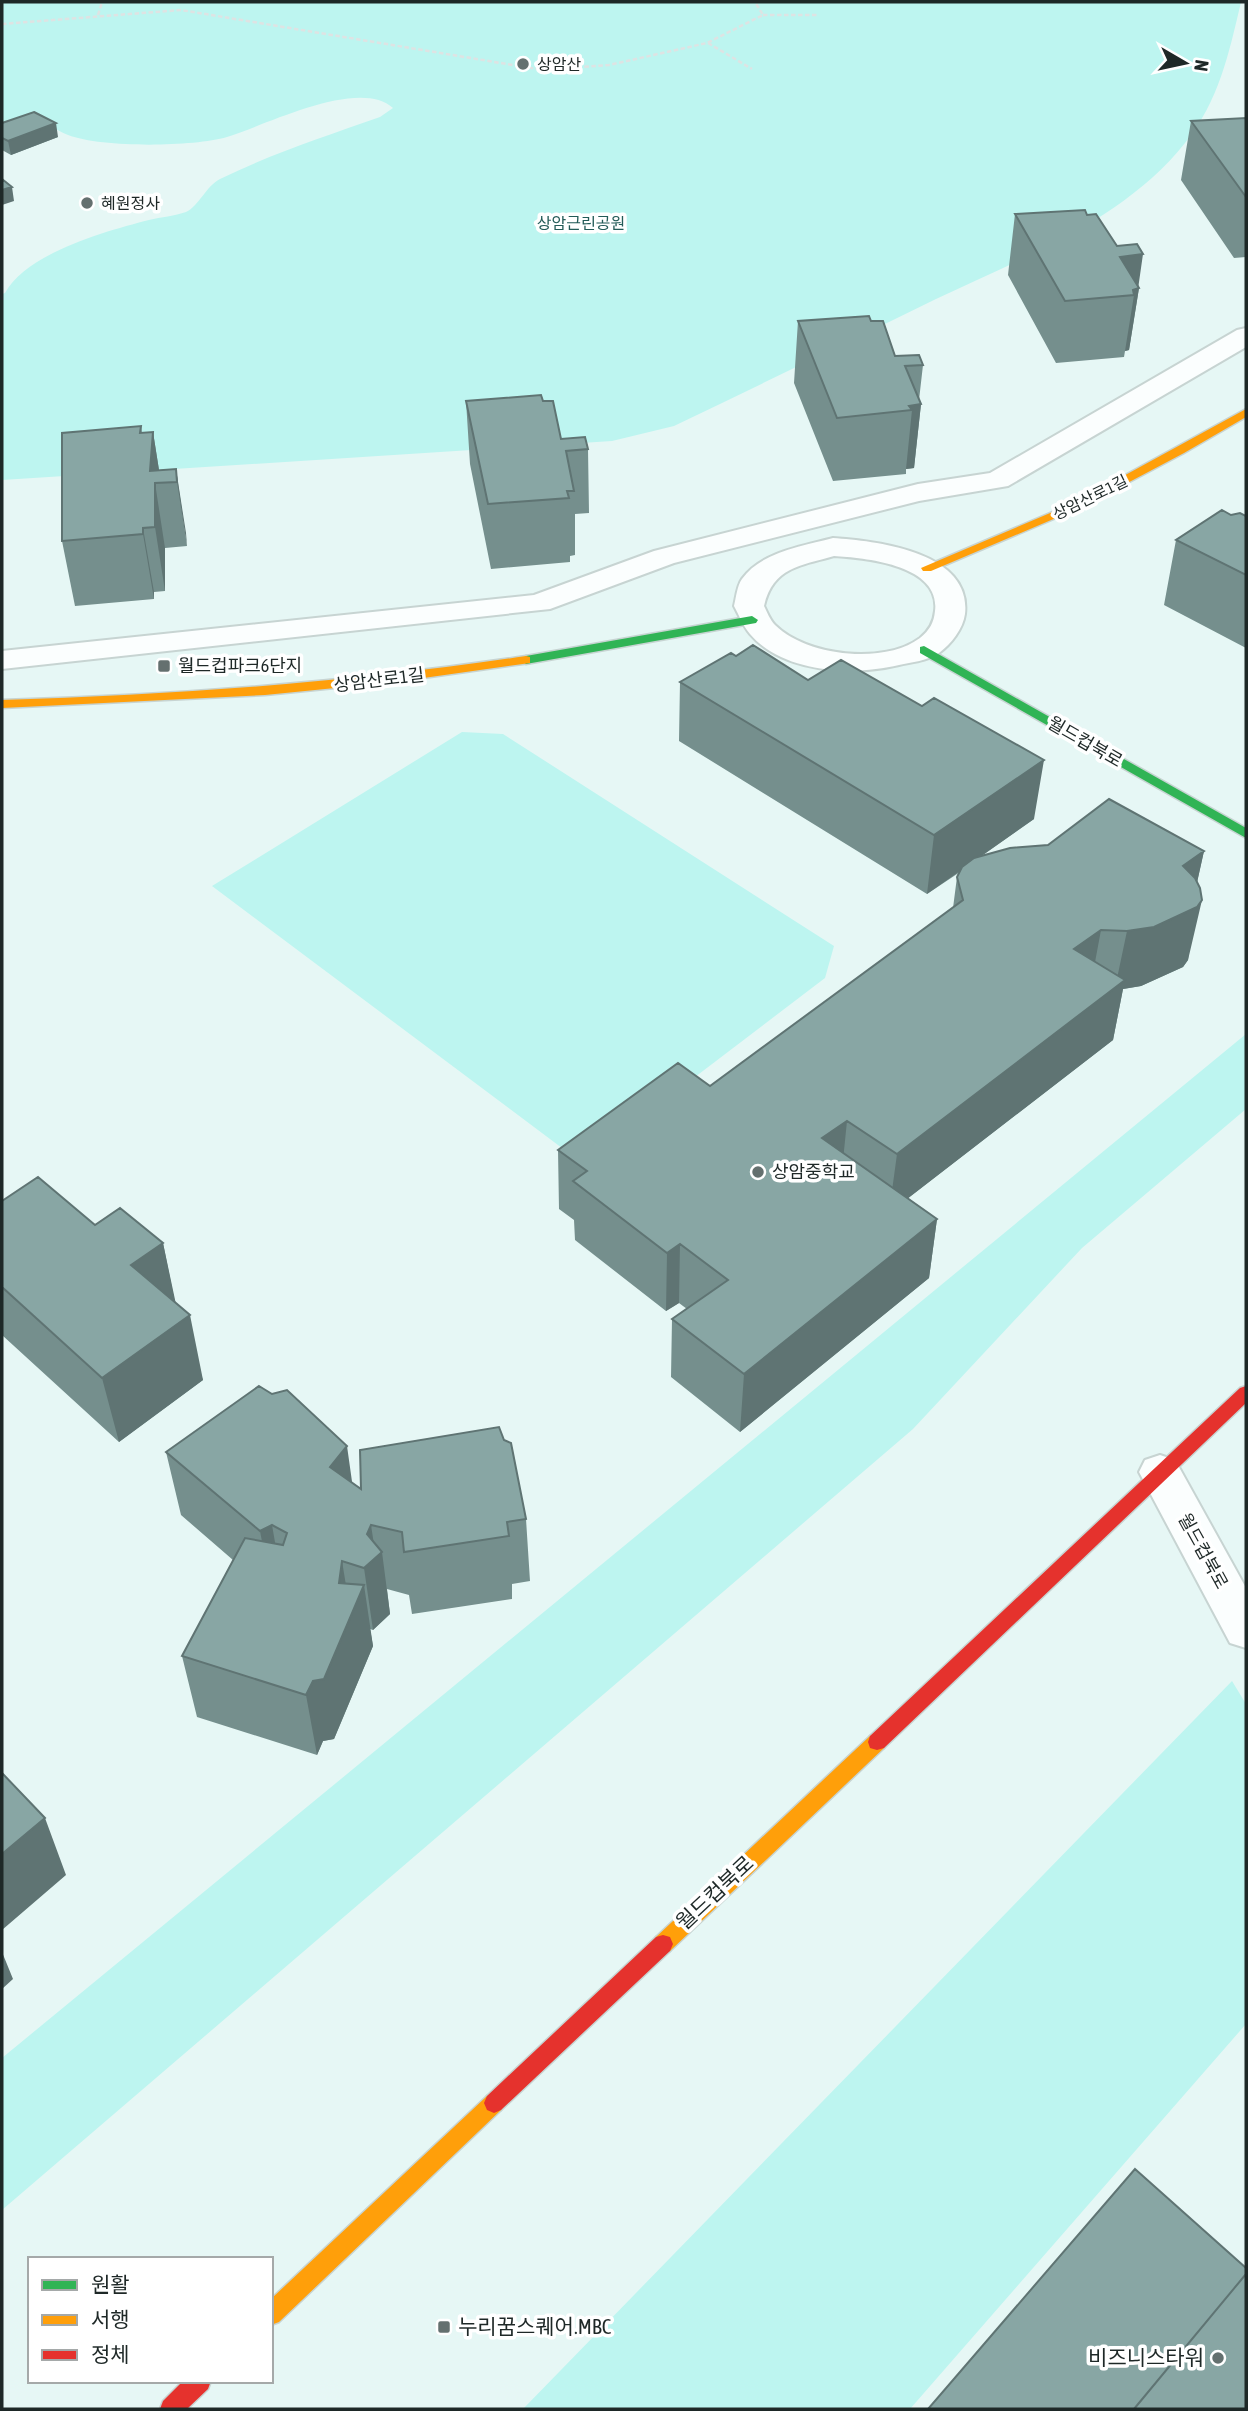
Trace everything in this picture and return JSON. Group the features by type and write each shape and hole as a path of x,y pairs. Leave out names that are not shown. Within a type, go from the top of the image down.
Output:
{"street":[{"path":"2,660 539,603 664,557 918,493 998,480 1246,336"},
{"name":"상암산로1길","path":"927,568 1080,503 1180,451 1246,412"},
{"path":"832,547 866,548 899,555 927,568 946,588 953,610 945,631 923,650 896,661 862,665 826,663 794,653 769,639 752,620 747,600 755,580 773,564 800,552 832,547"},
{"name":"상암산로1길","path":"2,704 185,699 397,679 613,646 752,620"},
{"name":"월드컵북로","path":"923,650 1246,834"},
{"name":"월드컵북로","path":"273,2312 1246,1393"},
{"name":"월드컵북로","path":"1160,1472 1246,1629"},
{"path":"171,2409 198,2383"}],"path":[{"path":"98,15 103,2"},
{"path":"755,2 763,15"},
{"path":"2,24 181,10 543,70 609,65 707,43 763,15 818,15"},
{"path":"707,43 752,69"}],"green space":[{"name":"상암근린공원","path":"2,2 1241,2 1221,76 1197,127 1160,170 1132,194 1102,215 1036,252 674,426 612,441 2,480 2,294 16,279 49,255 90,237 186,212 220,179 279,153 380,117 393,108 378,100 336,100 288,114 227,137 192,143 147,145 102,142 68,135 49,125 2,137"},
{"path":"462,732 503,734 834,946 825,978 582,1163 212,886"},
{"path":"1246,1034 1246,1109 1082,1248 913,1429 2,2210 2,2058"},
{"path":"1232,1681 1246,1704 1246,2024 910,2409 523,2409"}],"building":[{"path":"34,112 56,123 8,141 2,138 2,123"},
{"path":"1246,118 1246,197 1191,121"},
{"path":"2,179 12,187 2,190"},
{"path":"1085,210 1087,215 1096,214 1117,246 1137,244 1143,254 1120,257 1139,288 1133,290 1134,295 1065,301 1015,214"},
{"path":"869,316 871,321 883,321 895,356 919,355 923,365 905,366 921,404 909,406 912,410 837,418 798,321"},
{"path":"541,395 543,401 553,401 561,439 585,437 588,449 566,451 574,491 567,491 569,498 488,504 466,401"},
{"path":"141,426 140,433 153,432 150,471 176,469 177,482 155,483 155,527 143,528 143,534 62,541 62,433"},
{"path":"1222,510 1231,515 1240,513 1246,516 1246,575 1176,540"},
{"path":"753,645 808,680 841,660 922,706 934,698 1044,760 934,835 680,682 731,653 736,656"},
{"name":"상암중학교","path":"1109,799 1204,851 1183,866 1195,878 1202,900 1197,907 1154,927 1127,931 1101,930 1074,949 1125,980 897,1154 847,1121 822,1138 937,1219 744,1374 672,1319 728,1280 680,1244 667,1253 573,1181 587,1171 558,1150 678,1063 710,1086 963,900 957,877 962,867 974,858 1010,848 1048,845"},
{"path":"38,1177 95,1225 120,1208 163,1243 131,1265 190,1315 102,1378 2,1287 2,1201"},
{"path":"259,1386 272,1394 287,1390 347,1446 330,1467 361,1489 360,1450 499,1427 504,1440 511,1443 526,1519 507,1522 509,1536 404,1552 402,1532 371,1525 367,1534 382,1552 364,1568 342,1561 339,1583 364,1585 324,1679 313,1681 306,1695 182,1656 245,1538 283,1545 287,1533 272,1525 260,1531 166,1452"},
{"path":"2,1773 45,1818 2,1854"},
{"path":"1135,2169 1246,2268 1246,2274 1134,2409 928,2409"},
{"name":"비즈니스타워","path":"1246,2274 1246,2409 1134,2409"}],"traffic: fast":[{"path":"526,660 752,620"},
{"path":"924,650 1246,834"}],"traffic: slow":[{"path":"927,568 1080,504 1180,451 1246,412"},
{"path":"2,704 265,691 395,678 526,660"},
{"path":"663,1944 877,1742"},
{"path":"273,2312 494,2103"}],"traffic: jam":[{"path":"877,1742 1246,1393"},
{"path":"494,2103 663,1944"},
{"path":"171,2409 198,2383"}],"place":[{"name":"상암산","path":"523,64"},
{"name":"혜원정사","path":"87,203"},
{"name":"월드컵파크6단지","path":"164,666"},
{"name":"상암중학교","path":"758,1172"},
{"name":"누리꿈스퀘어.MBC","path":"444,2327"},
{"name":"비즈니스타워","path":"1218,2358"}]}
